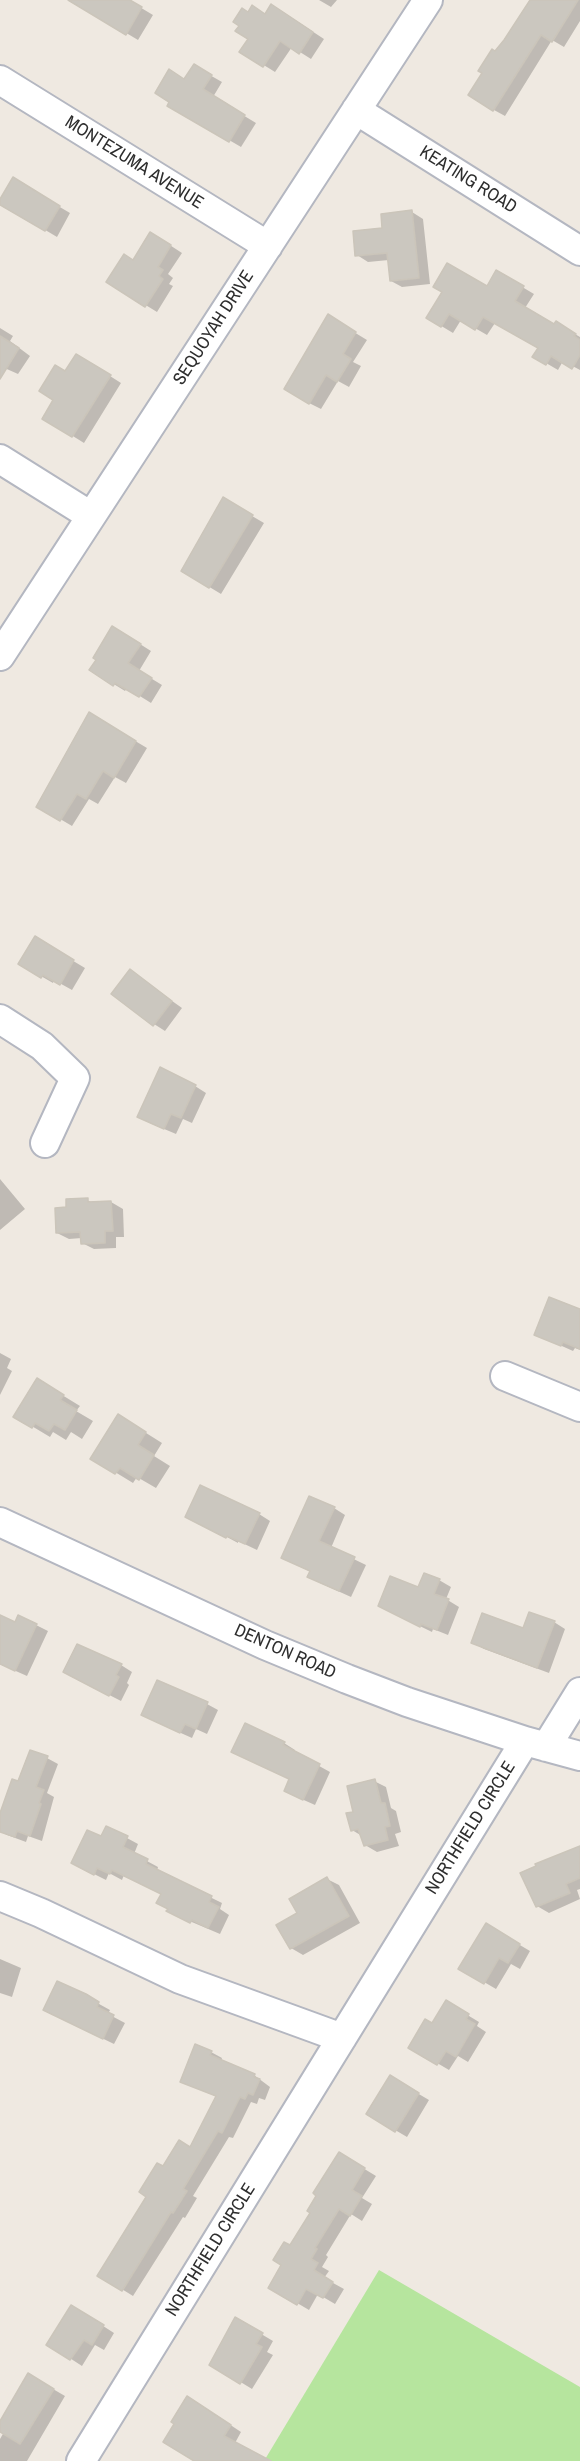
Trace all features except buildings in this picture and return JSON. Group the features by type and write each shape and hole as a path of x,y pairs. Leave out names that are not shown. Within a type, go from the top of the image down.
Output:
{"street":[{"name":"SEQUOYAH DRIVE","path":"0,656 428,0"},
{"name":"MONTEZUMA AVENUE","path":"0,80 268,246"},
{"name":"KEATING ROAD","path":"356,110 580,251"},
{"path":"0,459 91,516"},
{"path":"0,1019 42,1046 75,1078 45,1143"},
{"path":"505,1376 580,1407"},
{"name":"DENTON ROAD","path":"0,1522 254,1640 346,1679 407,1702 535,1744 580,1756"},
{"name":"NORTHFIELD CIRCLE","path":"81,2461 342,2038 535,1744 580,1692"},
{"path":"0,1896 180,1979 342,2038"}],"green space":[{"path":"379,2270 580,2387 580,2461 264,2461"}]}
